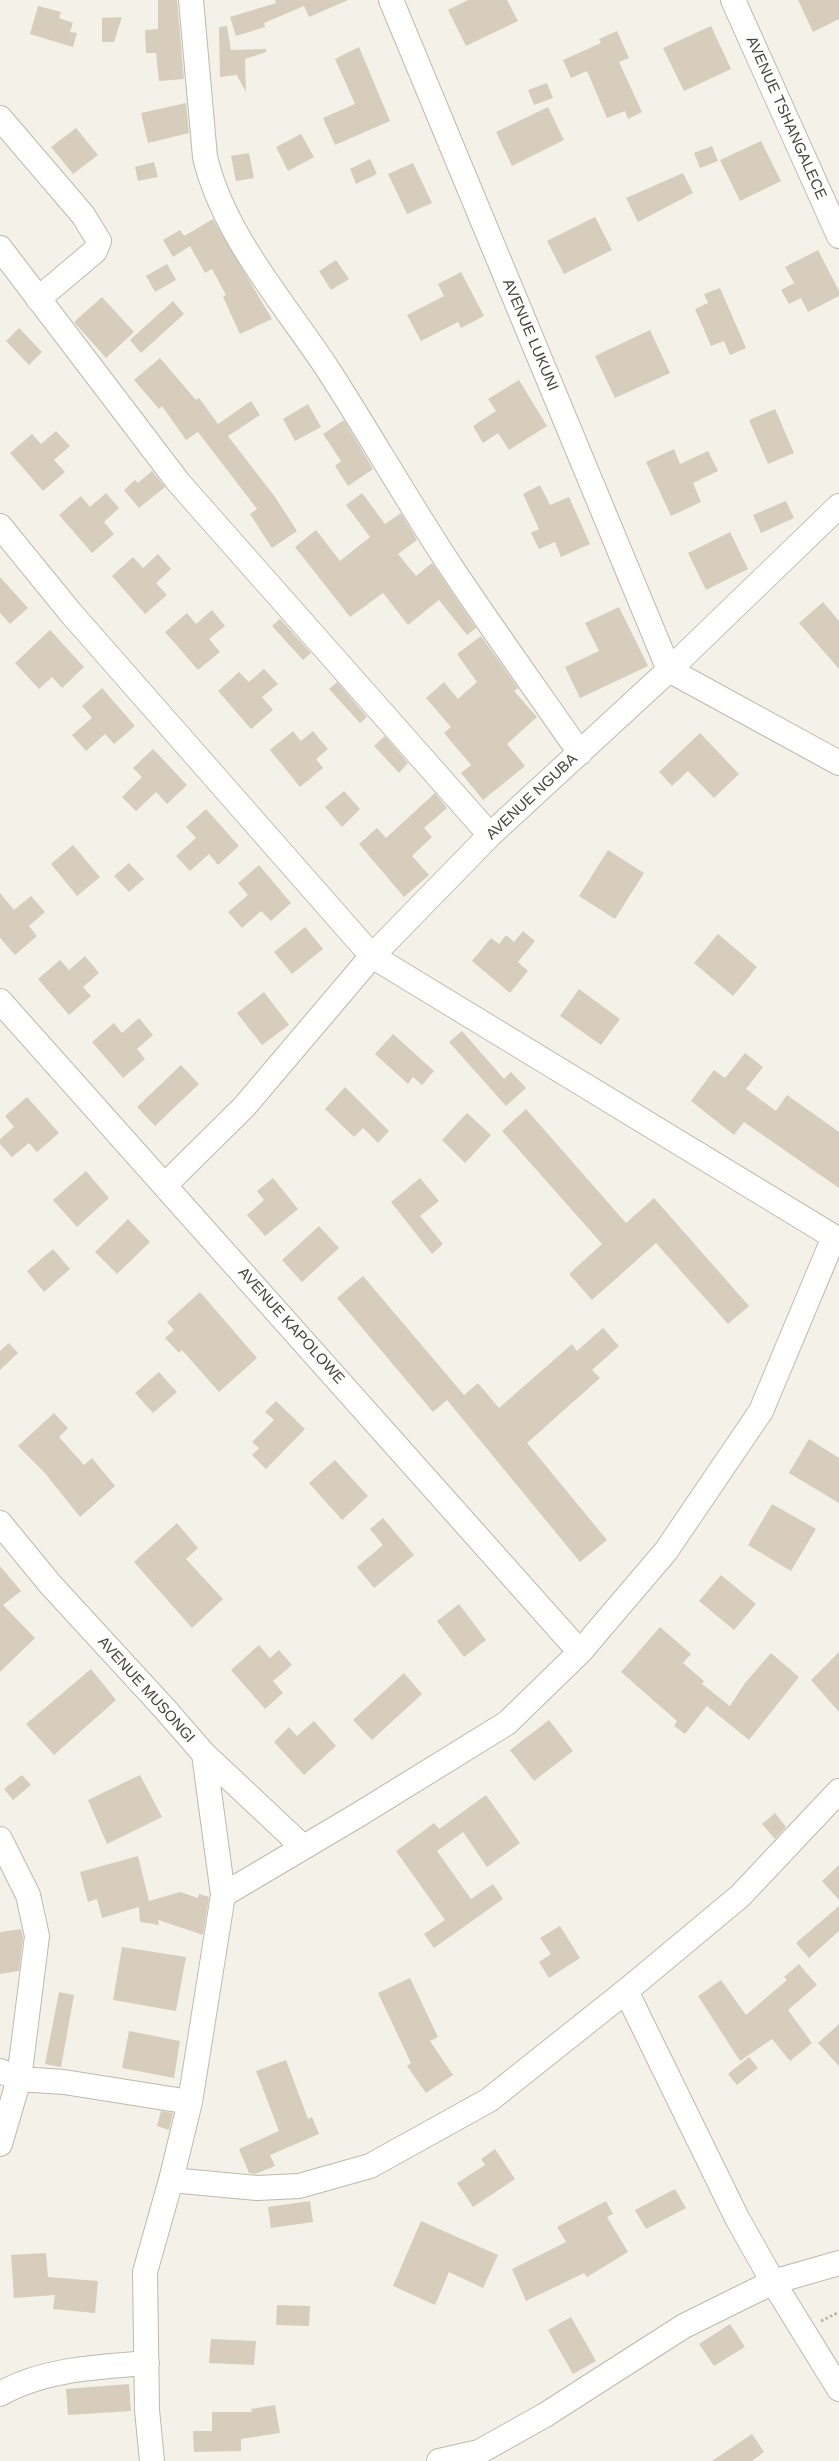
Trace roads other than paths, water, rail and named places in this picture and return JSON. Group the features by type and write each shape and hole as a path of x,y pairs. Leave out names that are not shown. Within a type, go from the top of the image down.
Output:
{"street":[{"path":"191,0 205,156 211,181 225,210 253,260 327,368 450,566 580,753"},
{"name":"AVENUE LUKUNI","path":"391,0 669,670"},
{"name":"AVENUE TSHANGALECE","path":"733,0 839,236"},
{"path":"0,118 83,215 99,241 95,251 38,299"},
{"path":"0,248 178,483 490,835"},
{"name":"AVENUE NGUBA","path":"166,1184 244,1107 372,956 490,835 669,670 839,506"},
{"path":"0,526 70,612 372,956 837,1238 761,1411 666,1551 580,1652 506,1723 223,1895"},
{"path":"669,670 839,763"},
{"name":"AVENUE KAPOLOWE","path":"0,1001 166,1184 580,1652"},
{"name":"AVENUE MUSONGI","path":"0,1523 50,1584 204,1754 303,1847"},
{"path":"152,2461 147,2410 145,2272 171,2180 190,2102 223,1895 204,1754"},
{"path":"171,2180 257,2188 299,2186 370,2166 489,2100 626,1992 740,1896 839,1791"},
{"path":"0,1839 28,1895 37,1936 23,2032 9,2075 0,2144"},
{"path":"626,1992 737,2218 773,2282 839,2389"},
{"path":"9,2075 190,2102"},
{"path":"439,2461 479,2452 545,2415 684,2326 773,2282 839,2263"},
{"path":"0,2394 12,2387 56,2374 147,2363"}]}
